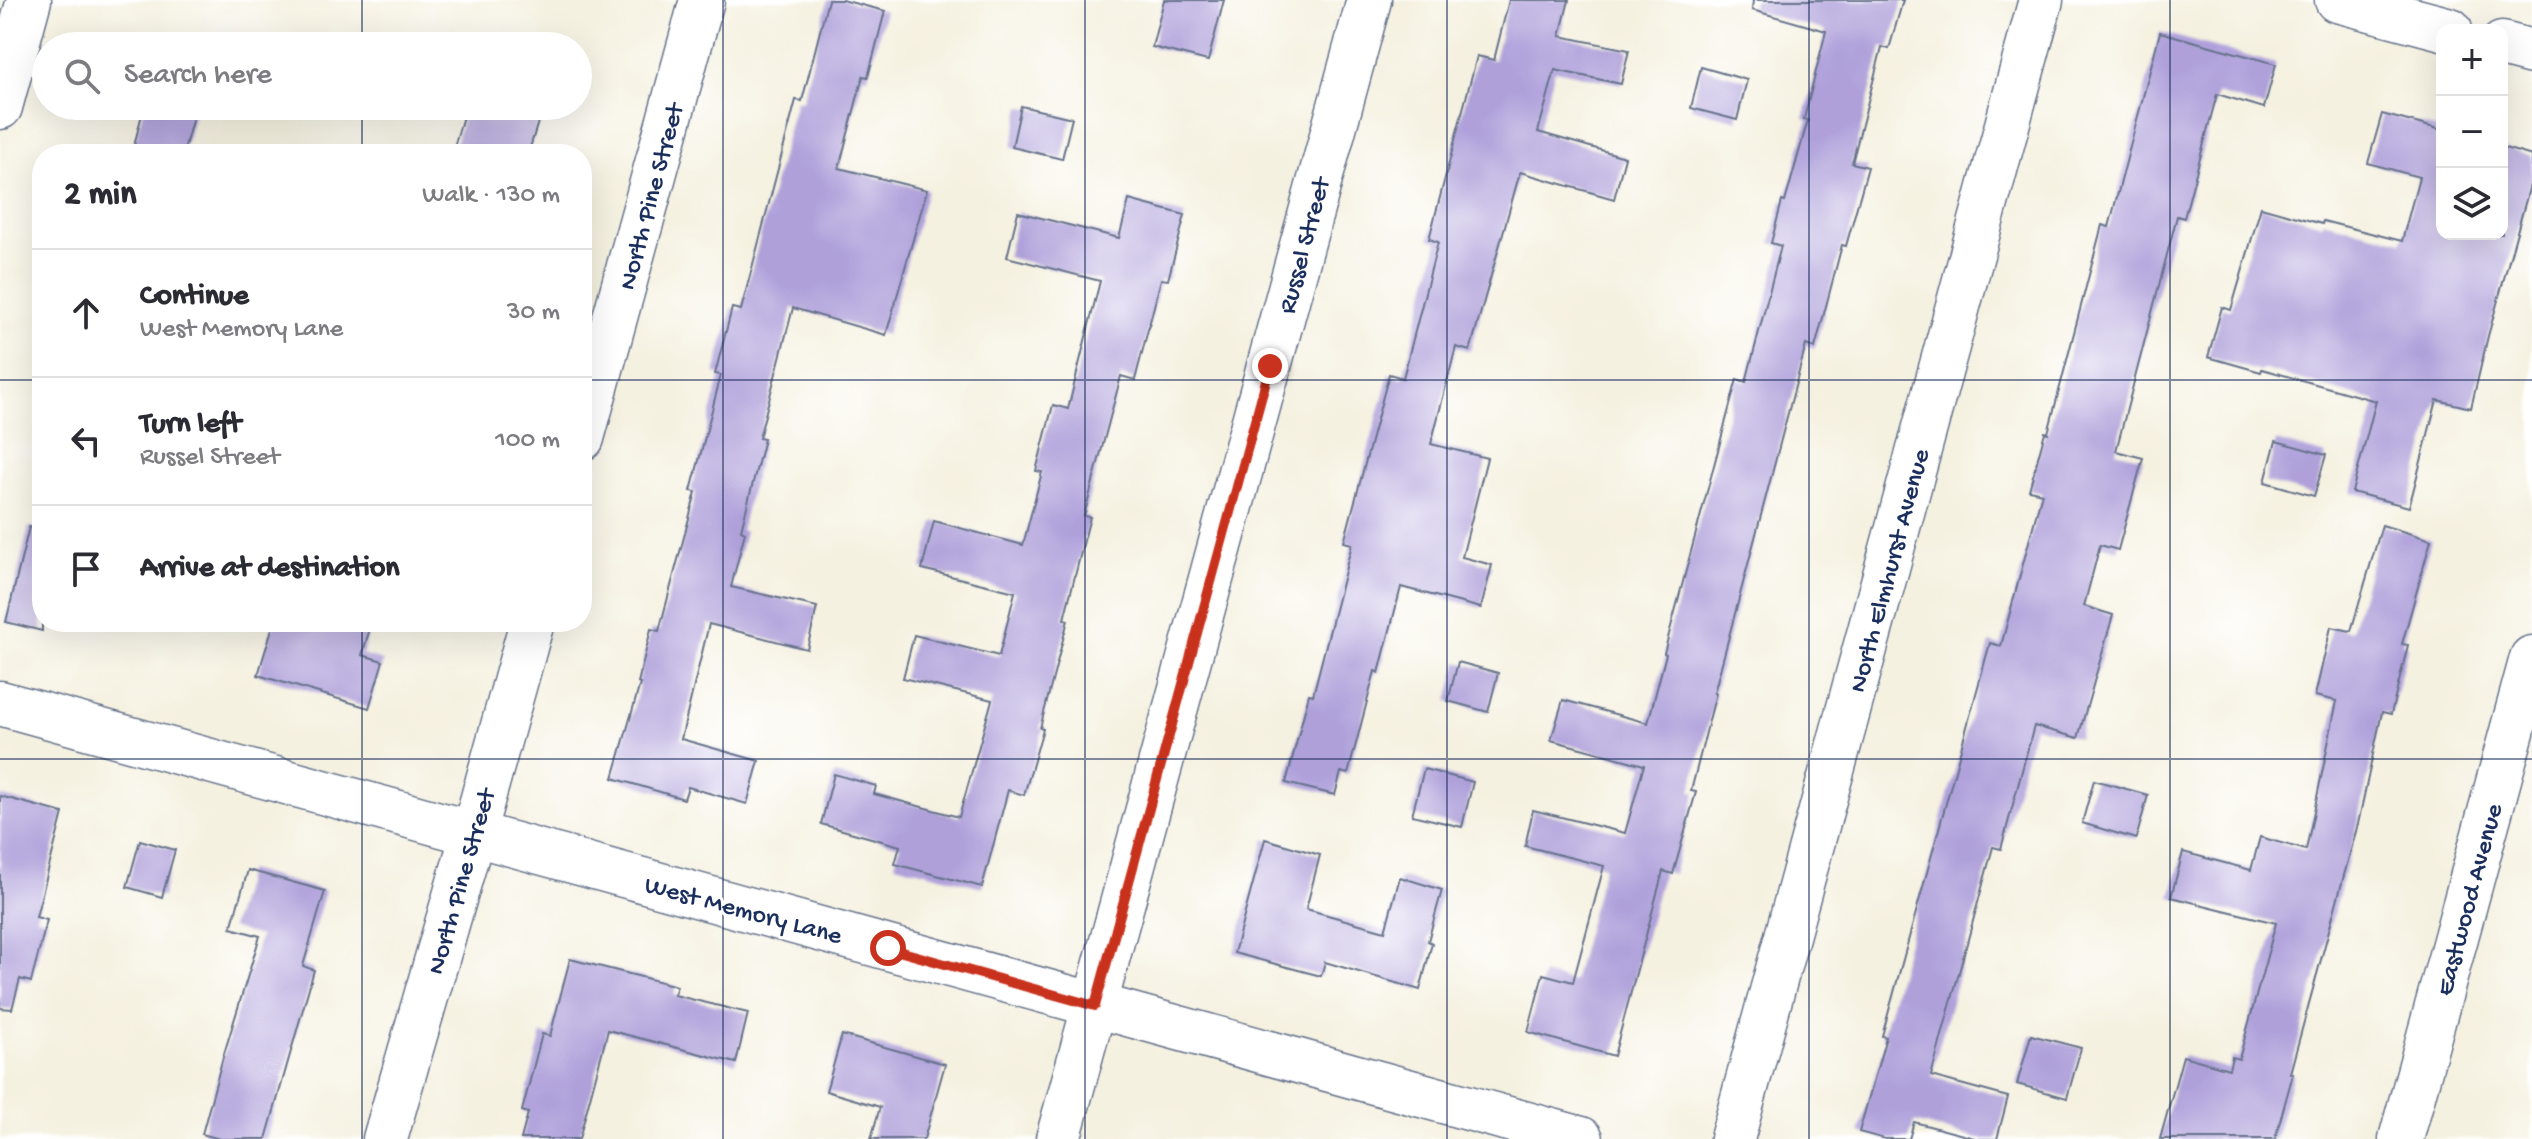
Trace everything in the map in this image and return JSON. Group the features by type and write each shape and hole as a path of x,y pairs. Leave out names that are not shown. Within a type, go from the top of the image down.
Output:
{"street":[{"path":"0,107 29,0"},
{"name":"North Pine Street","path":"592,402 702,0"},
{"name":"Russel Street","path":"1058,1139 1369,0"},
{"name":"North Elmhurst Avenue","path":"1732,1139 2041,0"},
{"path":"2337,0 2436,26"},
{"path":"2508,46 2532,52"},
{"name":"North Pine Street","path":"385,1139 529,632"},
{"name":"Eastwood Avenue","path":"2401,1139 2532,658"},
{"name":"West Memory Lane","path":"0,703 1581,1139"}],"building":[{"path":"828,0 842,0 885,11 868,77 863,76 839,168 927,190 886,335 793,308 759,438 764,439 741,530 745,532 731,587 817,607 807,649 709,624 681,739 759,761 747,804 688,787 684,799 613,778 640,684 651,629 659,631 696,492 691,491 721,375 715,374 732,308 741,310 796,100 802,101"},
{"path":"1164,0 1224,0 1208,61 1152,47"},
{"path":"1509,0 1569,0 1560,36 1629,50 1621,84 1555,70 1538,132 1625,157 1614,199 1520,172 1470,351 1456,347 1431,444 1487,458 1462,557 1492,565 1481,608 1401,587 1348,774 1341,772 1335,795 1286,783 1309,694 1313,695 1352,544 1344,542 1389,374 1403,378 1438,242 1429,239 1477,56 1494,60"},
{"path":"1753,0 1903,0 1889,49 1882,47 1852,163 1868,167 1846,246 1842,245 1815,348 1806,345 1714,693 1691,791 1696,792 1673,874 1663,871 1614,1056 1528,1032 1543,974 1573,982 1604,866 1525,846 1533,810 1625,833 1644,765 1551,740 1563,700 1648,723 1737,379 1746,382 1781,246 1771,243 1808,120 1804,119 1826,31 1752,10"},
{"path":"2160,32 2276,64 2264,108 2217,94 2184,218 2177,216 2116,451 2143,458 2118,550 2100,545 2084,606 2113,615 2078,738 2034,726 2001,849 1993,847 1931,1076 2008,1097 1997,1139 1978,1139 1914,1122 1909,1139 1885,1139 1859,1132 1886,1037 1882,1036 1990,643 2001,646 2042,493 2029,490 2045,432 2048,433 2102,225 2109,227"},
{"path":"1701,67 1747,80 1737,120 1691,108"},
{"path":"1021,106 1072,118 1062,159 1012,147"},
{"path":"2382,114 2436,128 2436,240 2508,240 2508,149 2532,156 2532,178 2471,408 2437,400 2409,507 2352,492 2376,401 2208,357 2222,307 2231,310 2261,207 2402,241 2419,177 2368,163"},
{"path":"140,120 192,120 186,144 134,144"},
{"path":"462,120 539,120 531,144 455,144"},
{"path":"1129,200 1185,215 1168,280 1161,279 1135,380 1121,376 1084,516 1090,517 1064,619 1068,620 1024,795 1008,790 982,887 895,864 900,846 821,824 834,774 876,786 874,794 959,817 992,700 903,678 914,635 999,656 1015,592 922,569 934,521 1023,545 1042,472 1036,471 1053,405 1068,409 1100,281 1007,257 1018,212 1119,238"},
{"path":"2276,441 2326,455 2314,496 2265,482"},
{"path":"2382,525 2431,540 2402,644 2408,645 2391,714 2382,712 2358,824 2275,1139 2160,1139 2183,1056 2229,1069 2232,1057 2239,1059 2276,923 2171,897 2183,852 2251,870 2260,837 2306,850 2337,701 2315,696 2331,627 2351,631"},
{"path":"29,527 32,527 32,628 6,622"},
{"path":"271,632 369,632 362,655 383,661 369,708 258,675"},
{"path":"1458,662 1498,673 1488,712 1448,701"},
{"path":"1424,769 1473,782 1462,827 1412,815"},
{"path":"2094,780 2148,795 2136,839 2082,823"},
{"path":"0,796 63,813 36,917 47,920 31,982 20,979 12,1009 0,1008"},
{"path":"1265,839 1320,855 1306,909 1385,931 1400,877 1442,890 1428,941 1432,943 1420,990 1325,962 1321,976 1234,953"},
{"path":"140,840 175,850 162,897 127,887"},
{"path":"248,870 325,891 303,966 314,970 266,1139 220,1139 202,1134 260,936 231,928"},
{"path":"570,959 677,986 674,995 748,1013 736,1063 608,1030 579,1139 521,1139 528,1113 522,1111 542,1034 550,1036"},
{"path":"842,1035 945,1064 924,1139 871,1139 880,1107 826,1091"},
{"path":"2031,1035 2081,1048 2067,1098 2017,1084"}],"route":[{"path":"888,948 1095,1006 1270,366"}]}
